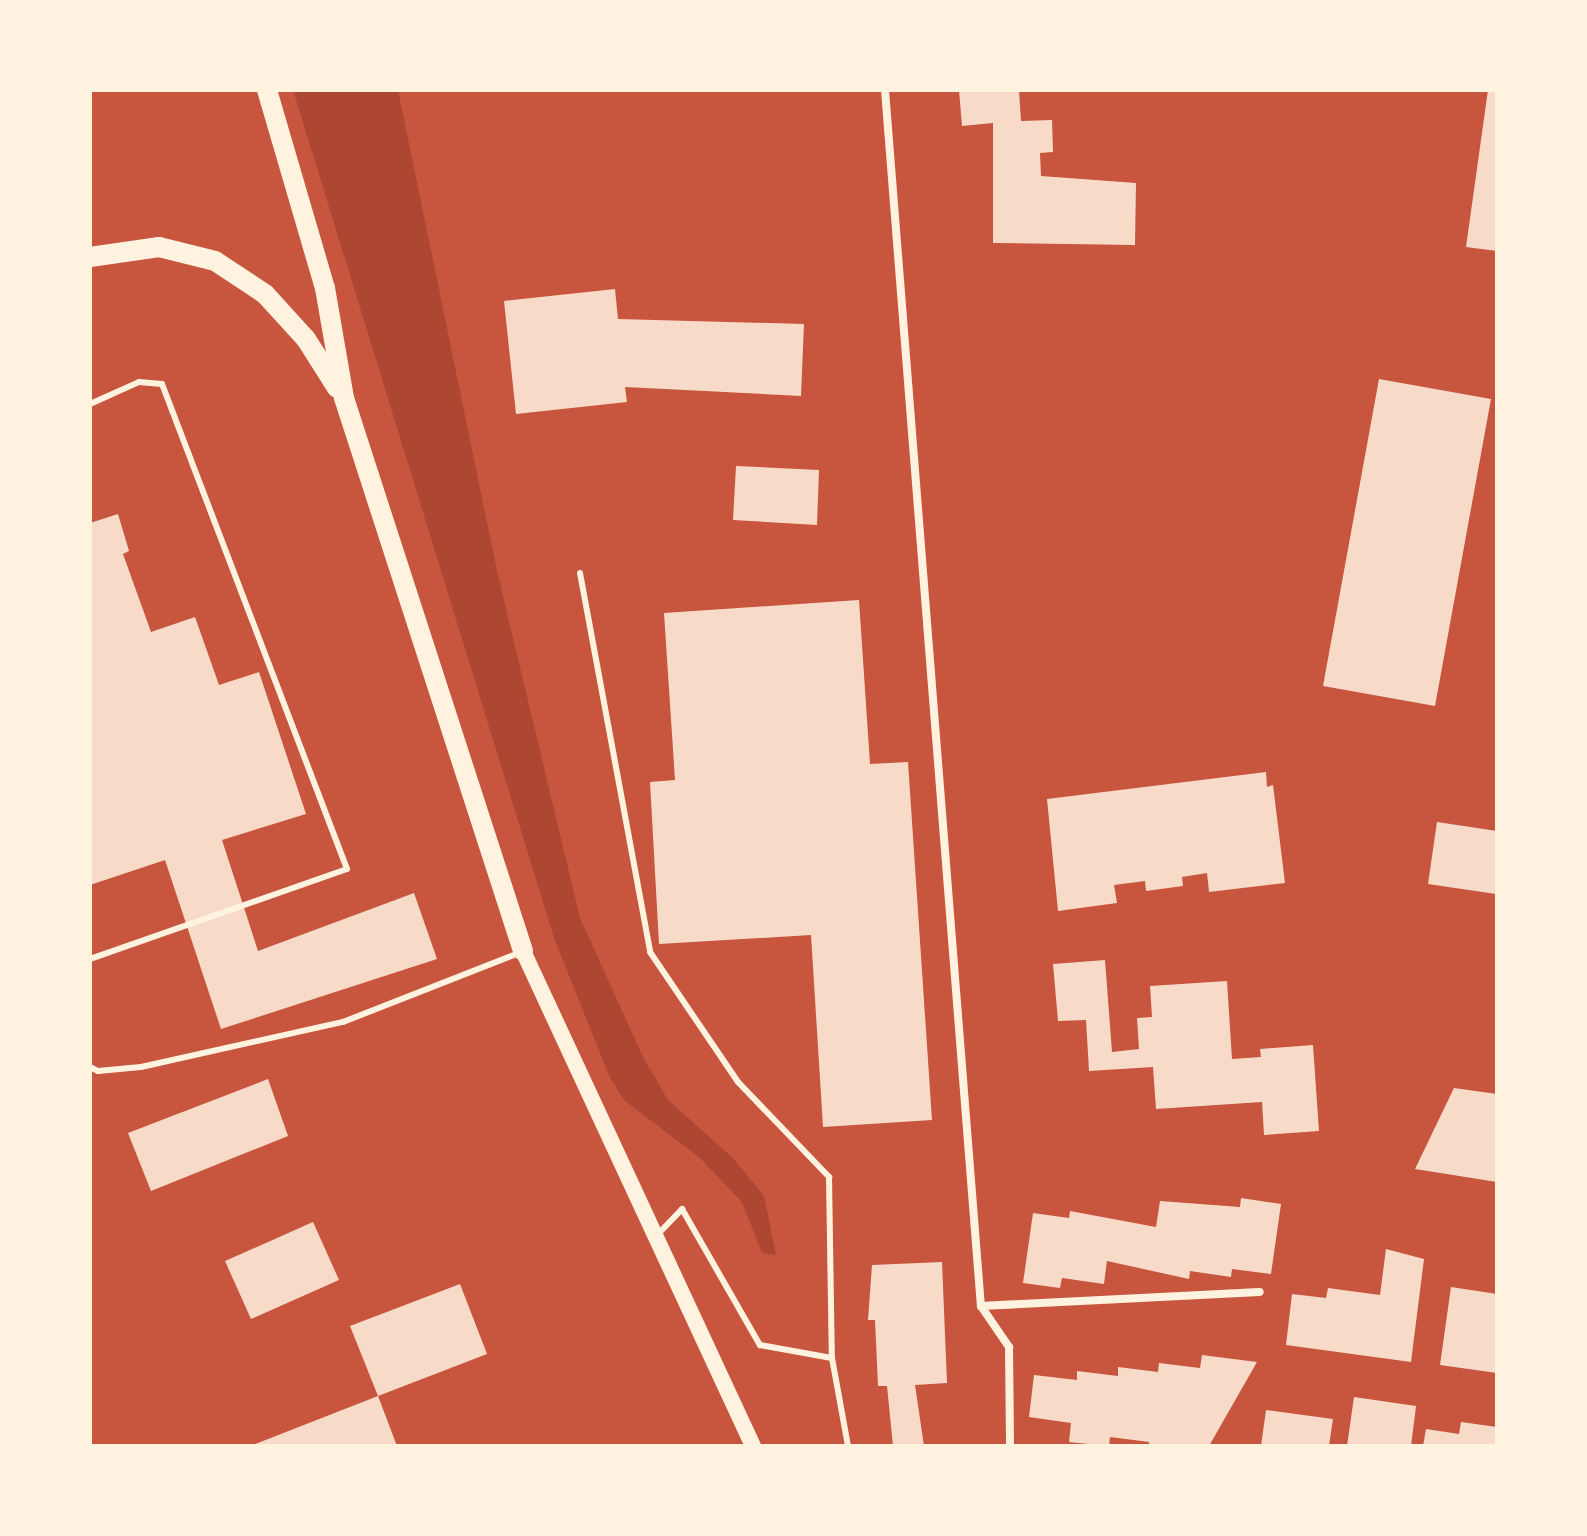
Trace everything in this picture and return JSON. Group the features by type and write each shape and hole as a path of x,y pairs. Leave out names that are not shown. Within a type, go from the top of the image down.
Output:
{"main road":[{"path":"267,90 325,288 344,398 523,951 753,1446"},
{"path":"90,257 159,247 215,261 265,294 306,339 344,398"}],"street":[{"path":"885,90 981,1306 1009,1347 1010,1446"},
{"path":"981,1306 1260,1292"}],"lane":[{"path":"90,404 139,382 162,384 347,869 90,959"},
{"path":"580,573 650,952 738,1082 829,1177 832,1358 848,1446"},
{"path":"90,1067 98,1071 141,1067 343,1022 523,951"},
{"path":"656,1236 682,1209 760,1345 832,1358"}],"shaded area":[{"path":"293,90 398,90 497,571 580,918 643,1057 668,1100 733,1158 764,1196 776,1255 762,1253 742,1202 700,1158 624,1100 610,1078 554,938"}],"building":[{"path":"959,90 1019,90 1021,121 1052,120 1053,152 1040,153 1041,176 1136,183 1135,245 993,243 993,123 962,126"},
{"path":"1488,90 1497,90 1497,251 1466,247"},
{"path":"615,289 618,319 804,324 801,396 625,387 627,402 516,414 504,301"},
{"path":"1379,379 1491,399 1435,706 1323,686"},
{"path":"736,466 819,470 817,525 733,520"},
{"path":"118,514 129,551 123,554 151,632 195,617 219,685 259,672 306,814 222,840 258,951 414,893 437,959 221,1029 165,860 90,885 90,523"},
{"path":"859,600 870,764 908,762 932,1120 823,1127 811,935 659,944 650,782 675,780 664,613"},
{"path":"1266,772 1267,787 1273,785 1285,883 1209,892 1207,873 1182,877 1183,886 1146,891 1145,881 1114,885 1117,903 1058,911 1047,799"},
{"path":"1437,822 1497,831 1496,894 1428,884"},
{"path":"1105,960 1112,1052 1139,1049 1137,1018 1152,1017 1150,986 1227,981 1232,1059 1261,1057 1260,1049 1313,1045 1319,1131 1264,1135 1262,1102 1156,1109 1153,1067 1089,1071 1086,1020 1058,1021 1053,964"},
{"path":"268,1079 288,1136 151,1191 128,1133"},
{"path":"1454,1088 1497,1094 1497,1182 1415,1169"},
{"path":"1241,1198 1281,1204 1271,1274 1232,1269 1231,1277 1190,1271 1189,1279 1107,1261 1104,1284 1062,1278 1060,1288 1023,1283 1033,1213 1069,1218 1070,1211 1156,1227 1160,1201 1240,1207"},
{"path":"313,1222 339,1280 251,1319 225,1261"},
{"path":"1386,1249 1424,1259 1411,1362 1286,1345 1292,1294 1326,1298 1328,1288 1380,1295"},
{"path":"942,1262 947,1383 915,1385 924,1446 893,1446 887,1386 878,1386 875,1320 868,1320 872,1265"},
{"path":"460,1284 487,1354 378,1396 350,1326"},
{"path":"1451,1287 1497,1294 1497,1373 1440,1365"},
{"path":"1202,1355 1257,1362 1209,1446 1149,1446 1149,1442 1110,1437 1109,1446 1069,1442 1071,1423 1029,1417 1034,1375 1077,1380 1077,1371 1118,1376 1118,1367 1158,1372 1159,1363 1200,1368"},
{"path":"378,1396 397,1446 250,1446"},
{"path":"1354,1397 1416,1406 1411,1446 1347,1446"},
{"path":"1266,1410 1333,1419 1329,1446 1261,1446"},
{"path":"1461,1422 1497,1427 1497,1446 1423,1446 1426,1429 1459,1434"}]}
